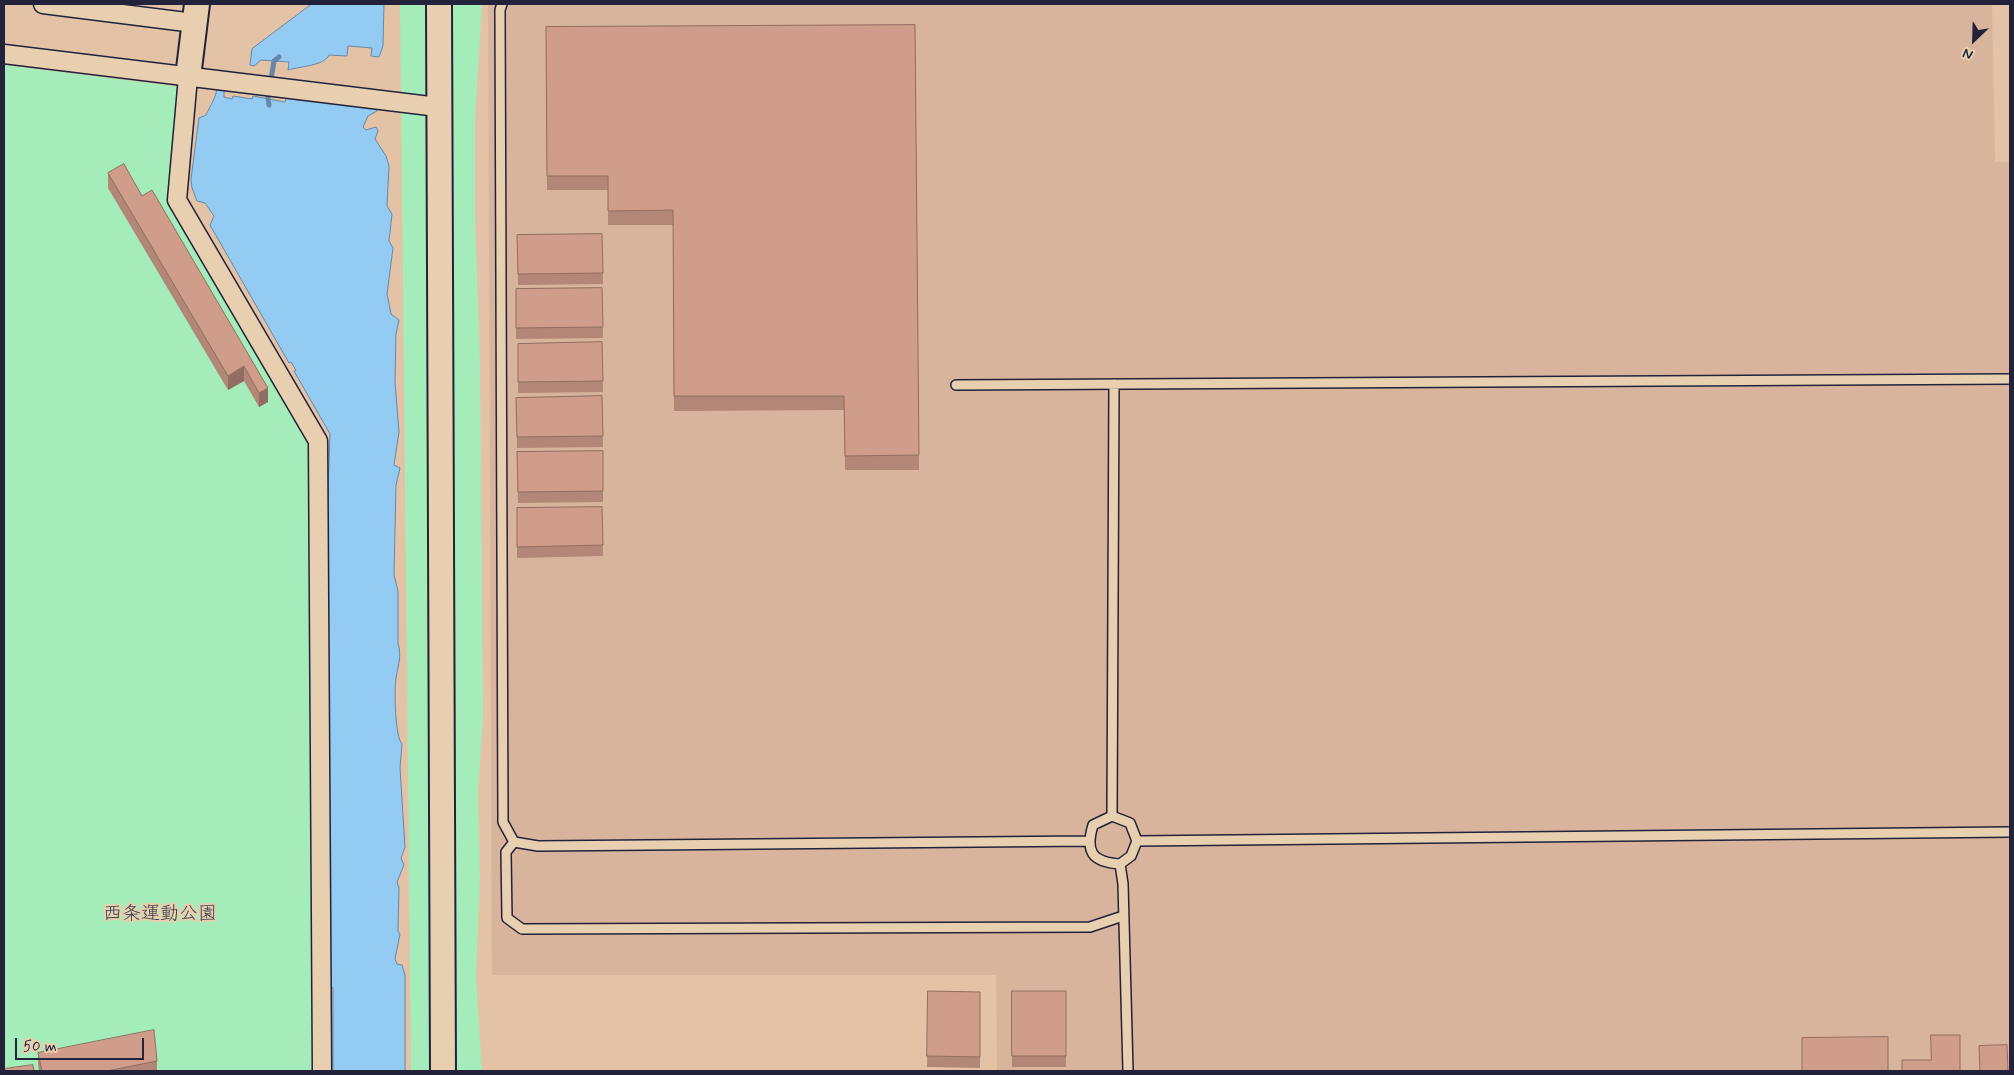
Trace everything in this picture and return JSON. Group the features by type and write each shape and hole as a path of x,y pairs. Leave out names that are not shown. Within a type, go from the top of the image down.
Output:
{"street":[{"path":"43,4 196,14 188,77 177,200 318,441 322,1071"},
{"path":"439,4 443,1071"},
{"path":"4,54 438,108"}],"lane":[{"path":"502,4 500,10 503,822 514,842"},
{"path":"956,385 2010,379"},
{"path":"1112,816 1114,384"},
{"path":"1112,816 1130,824 1137,842 1132,856 1120,864 1104,863 1091,853 1088,841 1093,825 1112,816"},
{"path":"1137,842 2010,832"},
{"path":"514,842 538,846 1088,841"},
{"path":"514,842 506,852 507,918 522,929 1090,927 1123,916"},
{"path":"1120,864 1123,884 1128,1071"}],"shaded area":[{"path":"488,4 1992,4 1995,162 2010,162 2010,1071 997,1071 996,975 492,975"}],"green space":[{"path":"400,4 436,4 437,1071 411,1071"},
{"path":"452,4 482,4 475,120 475,216 480,362 483,718 478,792 480,879 476,977 482,1071 455,1071 451,907"},
{"name":"西条運動公園","path":"4,65 181,87 170,202 312,442 318,1071 4,1071"}],"water":[{"path":"312,4 384,4 383,46 379,57 371,56 372,48 348,46 347,56 329,55 317,64 288,70 289,62 261,60 254,66 250,65 252,49"},
{"path":"217,88 224,89 224,97 232,99 233,96 252,99 253,96 285,102 287,96 377,106 377,111 368,116 363,127 366,130 376,127 378,131 375,139 386,156 389,166 387,206 392,214 389,241 393,248 387,294 391,314 399,320 396,334 395,382 399,432 394,465 400,468 396,485 394,575 398,591 398,643 400,657 395,684 395,702 396,723 402,744 400,768 405,847 401,858 404,865 397,882 399,888 398,931 400,934 395,959 397,964 402,965 405,975 405,1071 333,1071 333,988 330,985 326,547 330,434 294,371 296,370 291,362 289,363 210,225 214,216 205,203 197,201 192,188 191,179 199,118 206,115"}],"building":[{"path":"915,25 919,455 845,456 844,396 674,396 673,210 608,211 608,176 547,176 546,27"},
{"path":"124,164 142,196 152,190 268,388 259,393 244,366 228,376 108,173"},
{"path":"602,234 603,273 518,274 517,235"},
{"path":"602,288 603,327 516,328 516,289"},
{"path":"602,342 603,381 518,382 518,344"},
{"path":"602,396 603,436 517,437 516,398"},
{"path":"603,451 603,491 518,492 517,452"},
{"path":"602,507 603,545 517,547 517,508"},
{"path":"928,991 980,992 980,1057 927,1056"},
{"path":"1012,991 1066,991 1066,1056 1012,1056"},
{"path":"154,1030 157,1061 107,1071 42,1071 38,1053"},
{"path":"1931,1035 1960,1035 1960,1071 1902,1071 1902,1060 1931,1060"},
{"path":"1888,1037 1888,1071 1802,1071 1802,1038"},
{"path":"2007,1045 2008,1071 1980,1071 1979,1046"},
{"path":"33,1065 34,1071 4,1071 4,1069"}],"waterway":[{"path":"269,105 268,98 274,61 279,57"}]}
